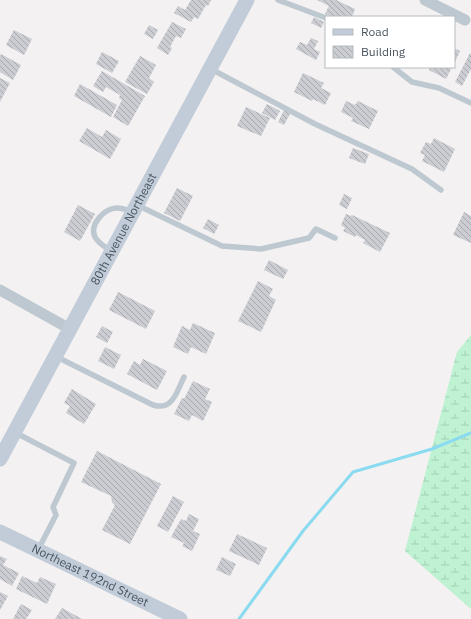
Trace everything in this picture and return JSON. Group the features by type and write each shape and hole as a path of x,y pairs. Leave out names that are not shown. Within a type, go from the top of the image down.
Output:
{"main road":[{"name":"80th Avenue Northeast","path":"0,459 247,0"},
{"name":"Northeast 192nd Street","path":"0,532 180,619"}],"street":[{"path":"425,0 465,20"},
{"path":"0,290 70,329"}],"lane":[{"path":"278,0 325,18"},
{"path":"394,68 412,82 439,88 471,103"},
{"path":"210,69 315,124 412,169 441,190"},
{"path":"112,251 100,243 95,237 94,230 96,223 105,212 113,208 135,208 222,246 261,249 309,238 316,229 335,238"},
{"path":"55,356 153,405 160,407 171,403 184,377"},
{"path":"14,432 74,463 53,507 56,515 38,550"}],"green space":[{"path":"471,335 471,609 405,551 457,352"}],"building":[{"path":"191,0 211,0 208,6 206,5 198,19 194,17 191,22 174,13 178,6 185,10"},
{"path":"317,0 336,0 355,9 352,16 330,16 325,14 329,6"},
{"path":"314,17 324,22 321,28 311,23"},
{"path":"172,22 186,29 181,38 176,36 170,47 172,48 168,55 157,48"},
{"path":"149,25 158,30 153,39 144,34"},
{"path":"14,30 32,39 24,55 6,45"},
{"path":"311,38 318,41 314,49 320,52 316,60 296,49 300,42 307,45"},
{"path":"455,48 460,51 455,62"},
{"path":"102,52 119,61 112,73 96,64"},
{"path":"470,53 471,69 462,86 455,82"},
{"path":"1,54 21,65 13,80 0,72"},
{"path":"140,56 156,65 149,78 154,82 147,94 125,82"},
{"path":"430,68 452,68 446,79 429,70"},
{"path":"102,71 145,96 128,126 113,117 122,100 119,98 120,95 106,87 103,92 93,86"},
{"path":"303,73 324,83 321,88 331,93 325,105 313,99 312,101 294,92"},
{"path":"0,78 10,83 0,102"},
{"path":"80,84 117,105 111,117 74,96"},
{"path":"346,101 355,105 358,101 378,111 369,129 351,121 353,118 341,112"},
{"path":"267,104 280,111 275,120 262,113"},
{"path":"246,107 270,118 261,136 237,126"},
{"path":"284,110 290,114 284,125 278,122"},
{"path":"87,128 102,137 106,130 121,139 110,159 79,141"},
{"path":"434,138 455,149 444,172 422,161 425,155 420,153 426,142 431,144"},
{"path":"353,148 369,154 365,164 349,158"},
{"path":"177,188 193,196 180,221 164,213"},
{"path":"344,194 352,198 347,209 339,205"},
{"path":"78,205 95,214 80,241 64,232"},
{"path":"464,212 471,216 471,243 453,235"},
{"path":"346,214 352,215 390,233 380,252 363,243 365,240 356,235 355,237 343,231 345,228 341,225"},
{"path":"208,219 219,225 214,234 203,228"},
{"path":"269,260 288,270 283,279 264,270"},
{"path":"258,281 273,289 269,296 276,300 261,332 238,321"},
{"path":"118,292 155,311 146,329 109,310"},
{"path":"193,323 215,333 206,354 191,347 188,354 173,347 182,326 190,330"},
{"path":"102,326 113,332 107,343 96,337"},
{"path":"105,347 121,355 114,369 98,361"},
{"path":"143,359 167,371 157,390 127,374 134,361 140,365"},
{"path":"193,381 210,389 205,399 212,402 203,421 192,415 189,421 174,414"},
{"path":"72,389 96,404 84,424 66,413 70,406 64,403"},
{"path":"97,451 161,484 130,544 102,530 115,505 112,502 111,496 81,482"},
{"path":"173,496 184,502 168,532 157,526"},
{"path":"189,514 199,519 193,531 200,534 192,551 182,546 184,543 171,537 181,519 186,521"},
{"path":"237,534 267,548 259,565 229,551"},
{"path":"0,556 7,559 3,565 19,573 12,586 0,579"},
{"path":"222,557 236,564 230,576 216,570"},
{"path":"22,576 37,583 40,577 56,584 47,604 16,589"},
{"path":"0,592 8,596 0,610"},
{"path":"21,604 32,610 26,619 13,619"},
{"path":"62,608 82,619 55,619"}],"waterway":[{"path":"239,619 303,531 353,472 432,449 471,433"}]}
